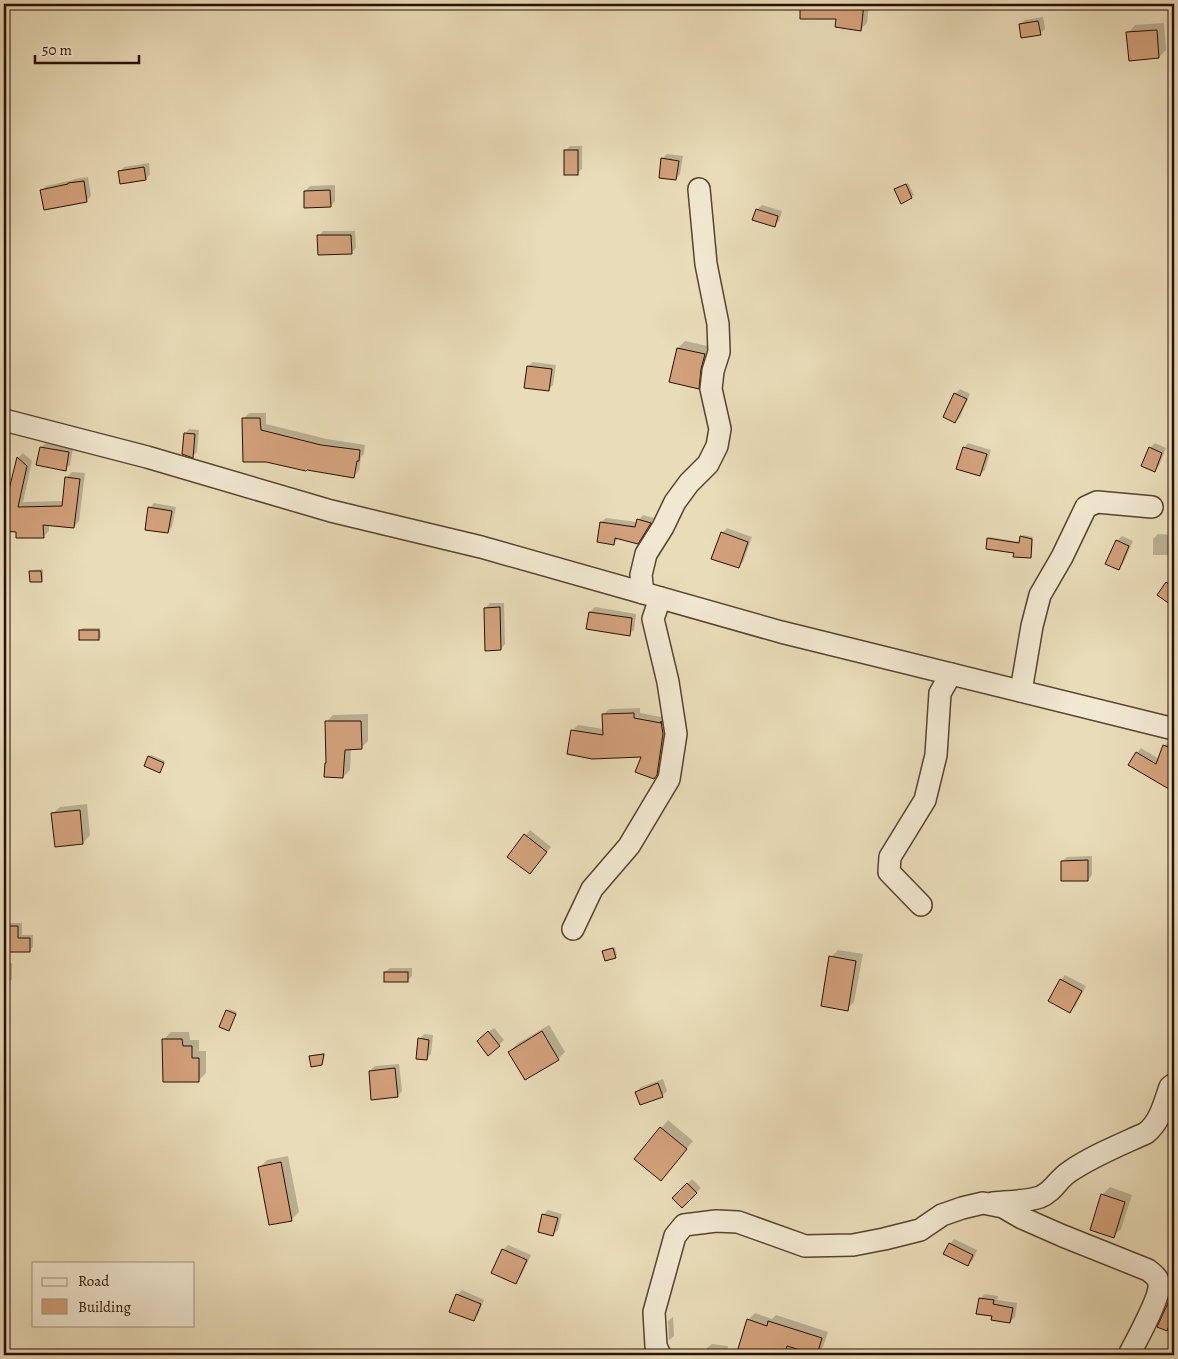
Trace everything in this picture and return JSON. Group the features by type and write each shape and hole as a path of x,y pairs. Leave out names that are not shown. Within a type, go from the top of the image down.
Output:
{"street":[{"path":"573,929 592,888 629,846 669,778 676,734 668,682 653,619 651,595 641,575 646,554 663,527 675,502 689,483 708,464 717,446 720,430 711,389 713,371 719,352 718,324 706,264 699,188"},
{"path":"4,420 147,457 331,511 481,547 781,632 1174,729"},
{"path":"1021,692 1032,626 1040,595 1062,558 1086,507 1097,502 1152,506"},
{"path":"921,905 889,872 890,856 925,800 936,755 940,693 952,674"},
{"path":"660,1355 656,1346 654,1312 675,1236 684,1225 716,1221 738,1222 804,1246 853,1245 884,1240 920,1230 942,1215 962,1208 983,1203 1040,1197 1049,1192 1059,1180 1078,1166 1153,1128 1158,1120 1170,1087 1174,1084"},
{"path":"983,1203 1003,1207 1022,1218 1148,1270 1166,1281 1160,1286 1129,1355"}],"building":[{"path":"800,4 864,4 861,31 835,27 836,19 800,19"},
{"path":"1038,21 1041,35 1021,38 1019,24"},
{"path":"1157,30 1159,58 1129,61 1126,32"},
{"path":"564,150 578,150 578,175 564,175"},
{"path":"661,158 679,161 676,180 659,178"},
{"path":"144,167 146,180 120,184 118,171"},
{"path":"84,181 87,202 44,210 40,190"},
{"path":"906,184 912,198 901,204 894,189"},
{"path":"330,190 331,207 304,208 304,191"},
{"path":"756,209 778,216 775,227 752,220"},
{"path":"317,235 351,235 352,254 318,255"},
{"path":"677,348 705,354 699,389 669,382"},
{"path":"527,366 552,369 549,391 524,388"},
{"path":"954,393 967,399 955,423 943,417"},
{"path":"242,418 260,418 261,430 321,445 360,450 354,478 306,471 266,462 243,462"},
{"path":"184,433 195,434 193,458 182,454"},
{"path":"40,447 69,452 66,471 36,465"},
{"path":"963,447 987,454 980,476 956,469"},
{"path":"1149,447 1162,453 1155,472 1141,466"},
{"path":"17,457 27,466 18,507 62,506 65,477 80,479 74,528 43,525 44,538 16,538 16,532 4,531 4,506"},
{"path":"148,507 172,511 168,533 145,530"},
{"path":"637,519 651,523 638,544 615,538 614,545 597,542 600,522 635,527"},
{"path":"721,532 748,542 739,568 711,559"},
{"path":"1020,536 1032,539 1031,558 1013,557 1014,553 986,549 987,538 1019,543"},
{"path":"1116,540 1129,546 1119,570 1105,564"},
{"path":"29,571 41,571 42,582 30,582"},
{"path":"1166,582 1174,588 1174,607 1157,595"},
{"path":"500,607 501,650 485,651 484,608"},
{"path":"589,612 632,618 630,636 586,629"},
{"path":"79,630 99,630 99,640 79,640"},
{"path":"634,713 634,718 661,723 661,721 663,734 657,775 654,779 635,772 641,757 592,759 567,754 571,730 603,735 602,714"},
{"path":"325,721 361,721 362,749 345,750 343,778 324,777 326,763"},
{"path":"1163,745 1174,749 1174,792 1128,765 1136,752 1156,764"},
{"path":"148,756 164,763 160,773 144,766"},
{"path":"80,810 83,844 55,847 51,813"},
{"path":"524,834 547,852 530,874 507,857"},
{"path":"1088,860 1088,881 1061,881 1061,861"},
{"path":"5,926 18,926 18,938 30,938 30,952 4,952"},
{"path":"613,948 616,958 605,961 602,951"},
{"path":"829,956 856,961 848,1011 821,1006"},
{"path":"384,972 408,972 408,982 384,982"},
{"path":"1060,979 1082,991 1070,1013 1048,1001"},
{"path":"226,1010 236,1014 229,1031 219,1027"},
{"path":"488,1031 500,1046 488,1056 477,1041"},
{"path":"542,1031 559,1060 525,1080 508,1052"},
{"path":"418,1038 429,1040 427,1060 416,1059"},
{"path":"162,1039 182,1039 183,1046 192,1046 192,1058 199,1058 199,1082 163,1082"},
{"path":"324,1054 322,1065 311,1067 309,1056"},
{"path":"395,1068 398,1097 371,1100 369,1071"},
{"path":"658,1083 663,1097 640,1105 635,1092"},
{"path":"660,1127 687,1149 661,1181 634,1159"},
{"path":"281,1162 292,1221 269,1225 258,1167"},
{"path":"687,1183 697,1193 682,1208 672,1198"},
{"path":"1101,1194 1125,1202 1114,1238 1090,1230"},
{"path":"542,1214 558,1218 553,1236 538,1232"},
{"path":"949,1243 973,1255 968,1266 943,1254"},
{"path":"502,1249 527,1260 516,1284 491,1273"},
{"path":"1171,1285 1174,1286 1174,1311 1167,1331 1157,1327 1168,1303"},
{"path":"456,1294 481,1304 474,1321 449,1312"},
{"path":"979,1298 994,1300 993,1304 1013,1308 1010,1323 991,1320 992,1316 976,1314"},
{"path":"747,1319 767,1326 768,1321 822,1338 817,1355 787,1346 784,1355 747,1355 737,1352"}]}
